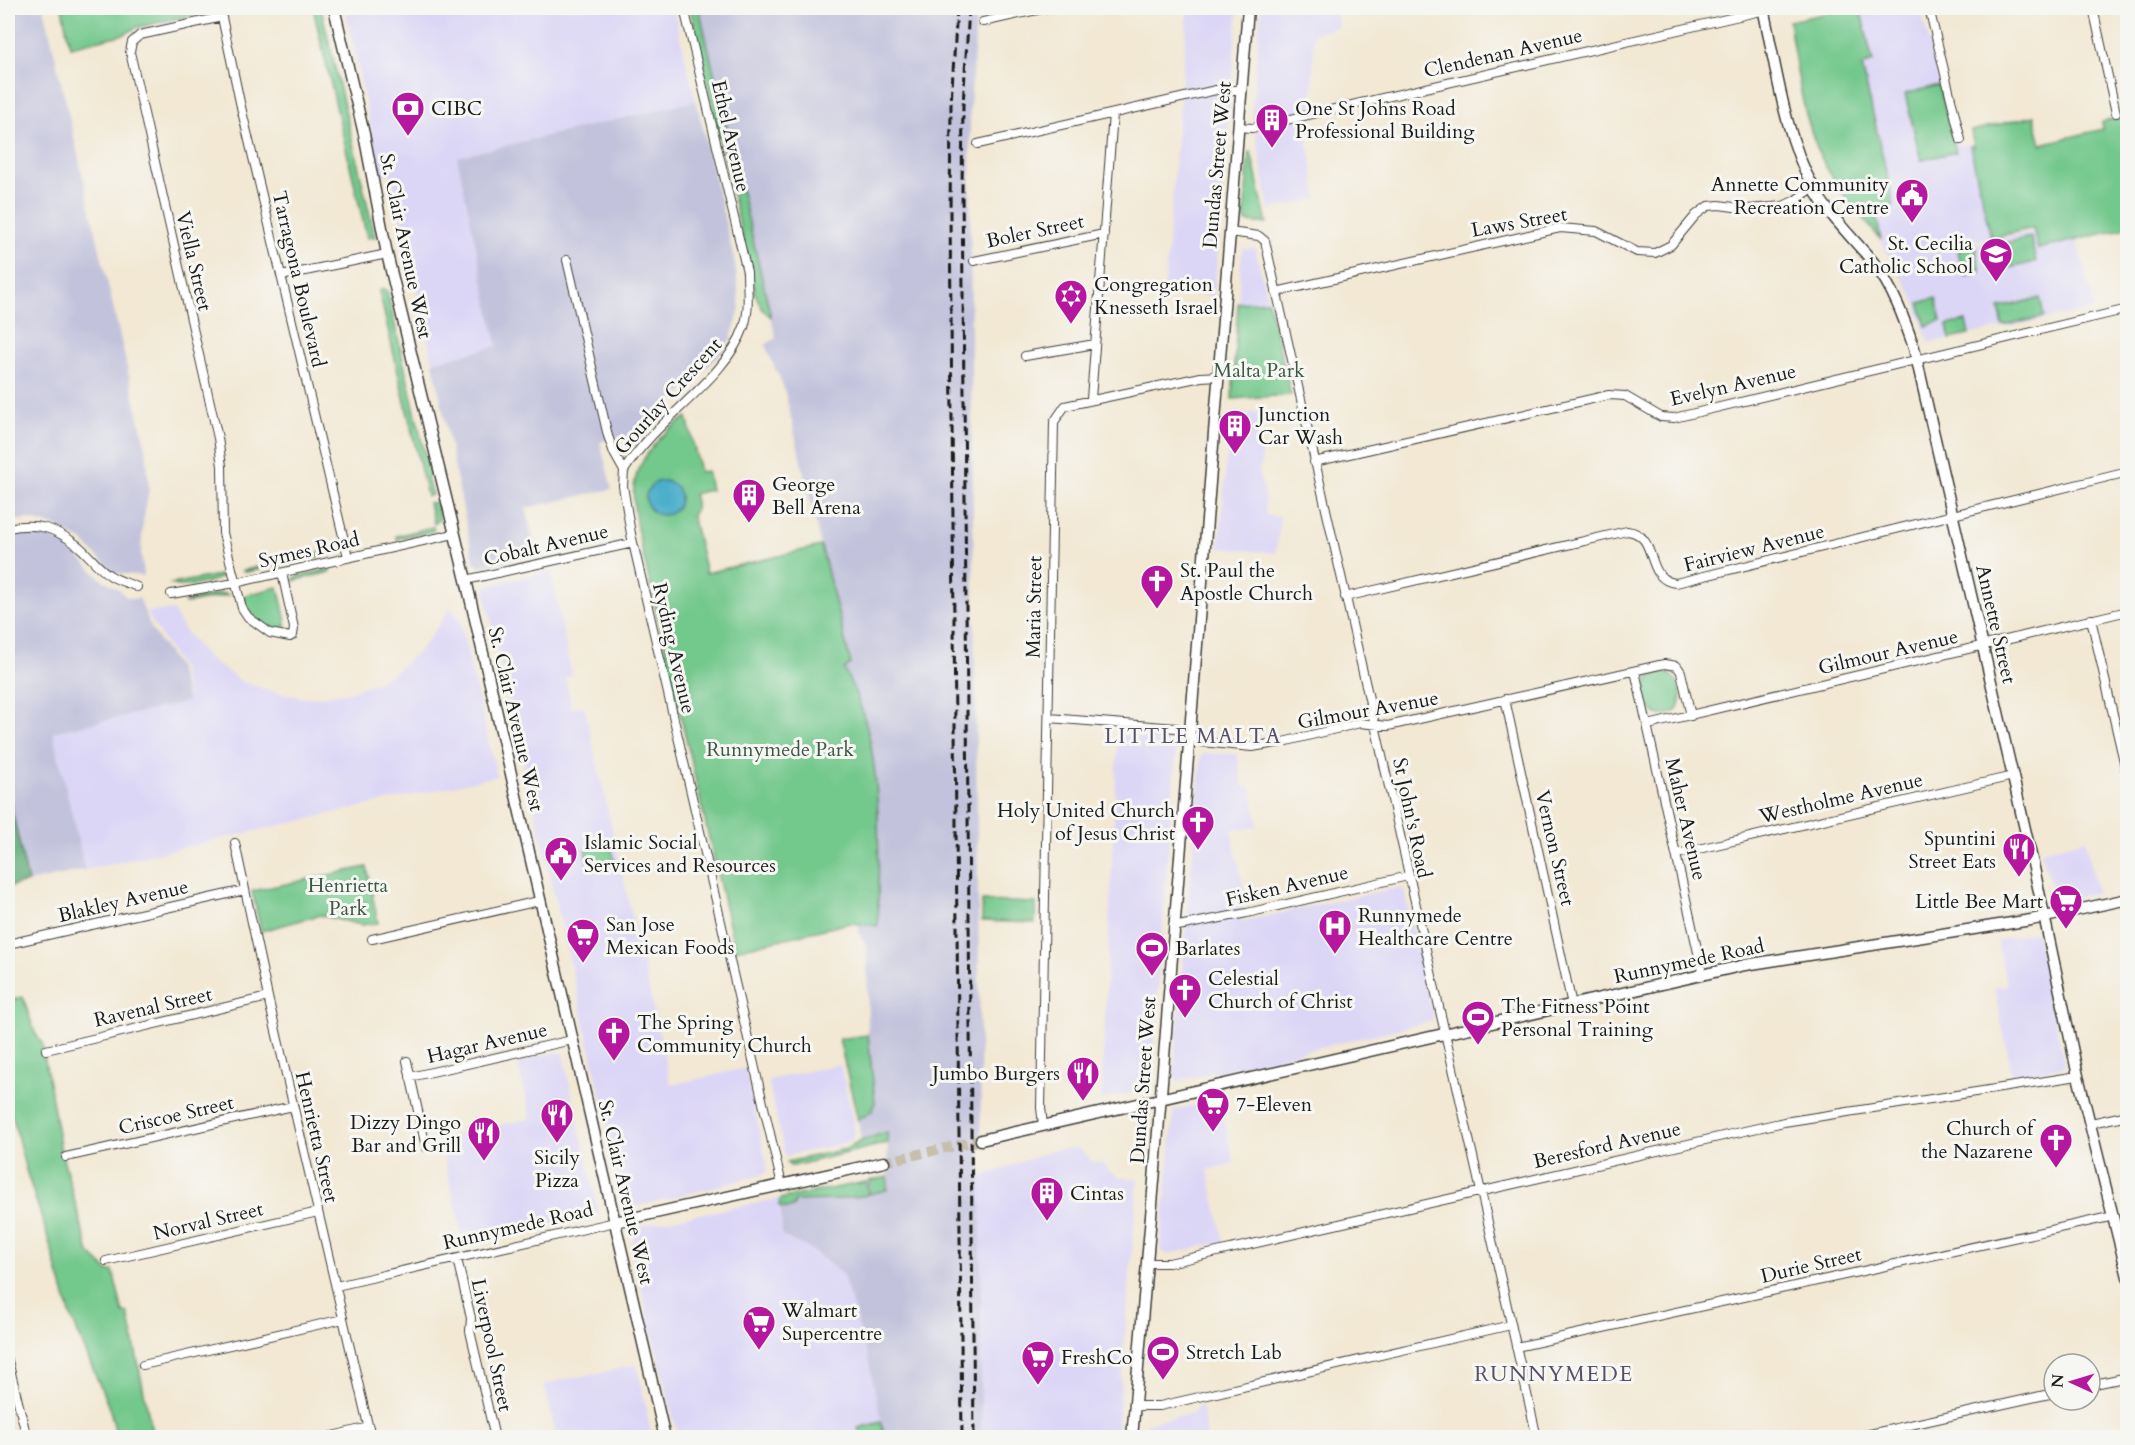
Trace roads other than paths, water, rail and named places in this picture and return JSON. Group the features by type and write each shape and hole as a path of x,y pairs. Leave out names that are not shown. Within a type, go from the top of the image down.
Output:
{"main road":[{"name":"St. Clair Avenue West","path":"334,8 364,134 387,254 466,580 665,1437"},
{"name":"Dundas Street West","path":"1132,1437 1248,8"},
{"name":"Annette Street","path":"1767,8 1792,134 1813,188 1886,282 1905,319 2013,776 2078,1076 2114,1216 2124,1246 2127,1277"},
{"name":"Runnymede Road","path":"981,1140 1703,975 1790,958 2045,918 2127,899"},
{"name":"Runnymede Road","path":"615,1222 884,1162"}],"street":[{"name":"Tarragona Boulevard","path":"220,8 241,107 348,558"},
{"name":"Ethel Avenue","path":"684,8 747,272"},
{"path":"983,22 1046,8"},
{"name":"Clendenan Avenue","path":"1238,127 1261,126 1767,8"},
{"path":"1929,8 1961,140"},
{"path":"2093,8 2116,113"},
{"name":"Viella Street","path":"222,17 140,35 132,42 130,52 218,438 222,466 223,533 235,583 242,608 248,617 270,633 290,637 293,635 294,628 282,573"},
{"path":"978,144 1216,90 1241,90"},
{"path":"1091,399 1113,114"},
{"name":"Laws Street","path":"1276,292 1560,228 1596,231 1637,252 1655,253 1671,245 1707,206 1719,205 1749,209 1783,206 1813,188"},
{"name":"St John's Road","path":"1230,232 1259,236 1265,242 1536,1437"},
{"name":"Boler Street","path":"974,261 1104,234"},
{"path":"281,276 387,254"},
{"name":"Ryding Avenue","path":"567,260 608,436 624,471 623,486 633,543 782,1185"},
{"name":"Gourlay Crescent","path":"624,471 644,442 723,363 736,345 748,307 747,272"},
{"name":"Evelyn Avenue","path":"1314,462 1609,395 1625,396 1661,417 1674,418 2127,309"},
{"path":"1025,356 1095,344"},
{"name":"Maria Street","path":"1043,1125 1041,1108 1054,422 1065,406 1206,376 1218,376"},
{"name":"Fairview Avenue","path":"1345,597 1627,531 1637,533 1645,539 1660,578 1676,583 2127,472"},
{"path":"8,528 32,524 57,532 77,545 96,565 111,576 137,587"},
{"name":"Symes Road","path":"171,594 235,583 454,534"},
{"name":"Cobalt Avenue","path":"466,580 633,543"},
{"name":"Gilmour Avenue","path":"1648,725 2127,611"},
{"path":"2091,619 2127,779"},
{"name":"Gilmour Avenue","path":"1049,718 1176,728 1202,742 1252,747 1283,742 1360,723 1388,726 1664,664 1678,667 1691,716"},
{"name":"Maher Avenue","path":"1635,670 1703,975"},
{"name":"Vernon Street","path":"1505,699 1572,1005"},
{"name":"Westholme Avenue","path":"1677,854 2013,776"},
{"name":"Henrietta Street","path":"235,843 268,997 371,1437"},
{"name":"Fisken Avenue","path":"1173,927 1408,876"},
{"name":"Blakley Avenue","path":"8,944 245,890"},
{"path":"372,939 539,901"},
{"name":"Ravenal Street","path":"46,1050 268,997"},
{"name":"Hagar Avenue","path":"410,1077 572,1040"},
{"name":"Hagar Avenue","path":"407,1061 426,1147"},
{"name":"Beresford Avenue","path":"1146,1263 1169,1263 1784,1122 2078,1076"},
{"name":"Criscoe Street","path":"66,1157 293,1106"},
{"path":"2091,1123 2127,1115"},
{"name":"Norval Street","path":"106,1261 318,1212"},
{"name":"Durie Street","path":"1516,1347 2114,1216"},
{"name":"Runnymede Road","path":"336,1286 615,1222"},
{"name":"Liverpool Street","path":"457,1259 471,1318 470,1331 495,1437"},
{"path":"143,1365 343,1319"},
{"path":"1134,1406 1160,1406 1511,1325"},
{"path":"8,1361 27,1437"},
{"path":"2102,1382 2127,1377"},
{"path":"1852,1437 2042,1396"},
{"path":"324,1437 369,1427"}],"water":[{"path":"663,481 675,486 680,498 675,510 663,515 651,510 646,498 651,486"}],"tunnel":[{"path":"884,1162 981,1140"}],"railway":[{"path":"957,8 951,104 950,215 962,1438"},
{"path":"969,8 963,105 962,189 974,1438"}],"place":[{"name":"CIBC","path":"408,137"},
{"name":"One St Johns Road Professional Building","path":"1272,149"},
{"name":"Annette Community Recreation Centre","path":"1912,224"},
{"name":"St. Cecilia Catholic School","path":"1996,283"},
{"name":"Congregation Knesseth Israel","path":"1071,325"},
{"name":"Junction Car Wash","path":"1235,455"},
{"name":"George Bell Arena","path":"749,524"},
{"name":"St. Paul the Apostle Church","path":"1157,610"},
{"name":"Holy United Church of Jesus Christ","path":"1198,851"},
{"name":"Spuntini Street Eats","path":"2019,878"},
{"name":"Islamic Social Services and Resources","path":"561,882"},
{"name":"Little Bee Mart","path":"2066,930"},
{"name":"Runnymede Healthcare Centre","path":"1335,955"},
{"name":"San Jose Mexican Foods","path":"583,964"},
{"name":"Barlates","path":"1152,977"},
{"name":"Celestial Church of Christ","path":"1185,1019"},
{"name":"The Fitness Point Personal Training","path":"1478,1046"},
{"name":"The Spring Community Church","path":"614,1062"},
{"name":"Jumbo Burgers","path":"1083,1102"},
{"name":"7-Eleven","path":"1213,1133"},
{"name":"Sicily Pizza","path":"557,1144"},
{"name":"Dizzy Dingo Bar and Grill","path":"484,1162"},
{"name":"Church of the Nazarene","path":"2056,1169"},
{"name":"Cintas","path":"1047,1222"},
{"name":"Walmart Supercentre","path":"759,1351"},
{"name":"Stretch Lab","path":"1163,1381"},
{"name":"FreshCo","path":"1038,1386"}],"district":[{"name":"LITTLE MALTA","path":"1193,736"},
{"name":"RUNNYMEDE","path":"1554,1374"}],"park label":[{"name":"Malta Park","path":"1259,370"},
{"name":"Runnymede Park","path":"780,749"},
{"name":"Henrietta Park","path":"348,896"}]}
